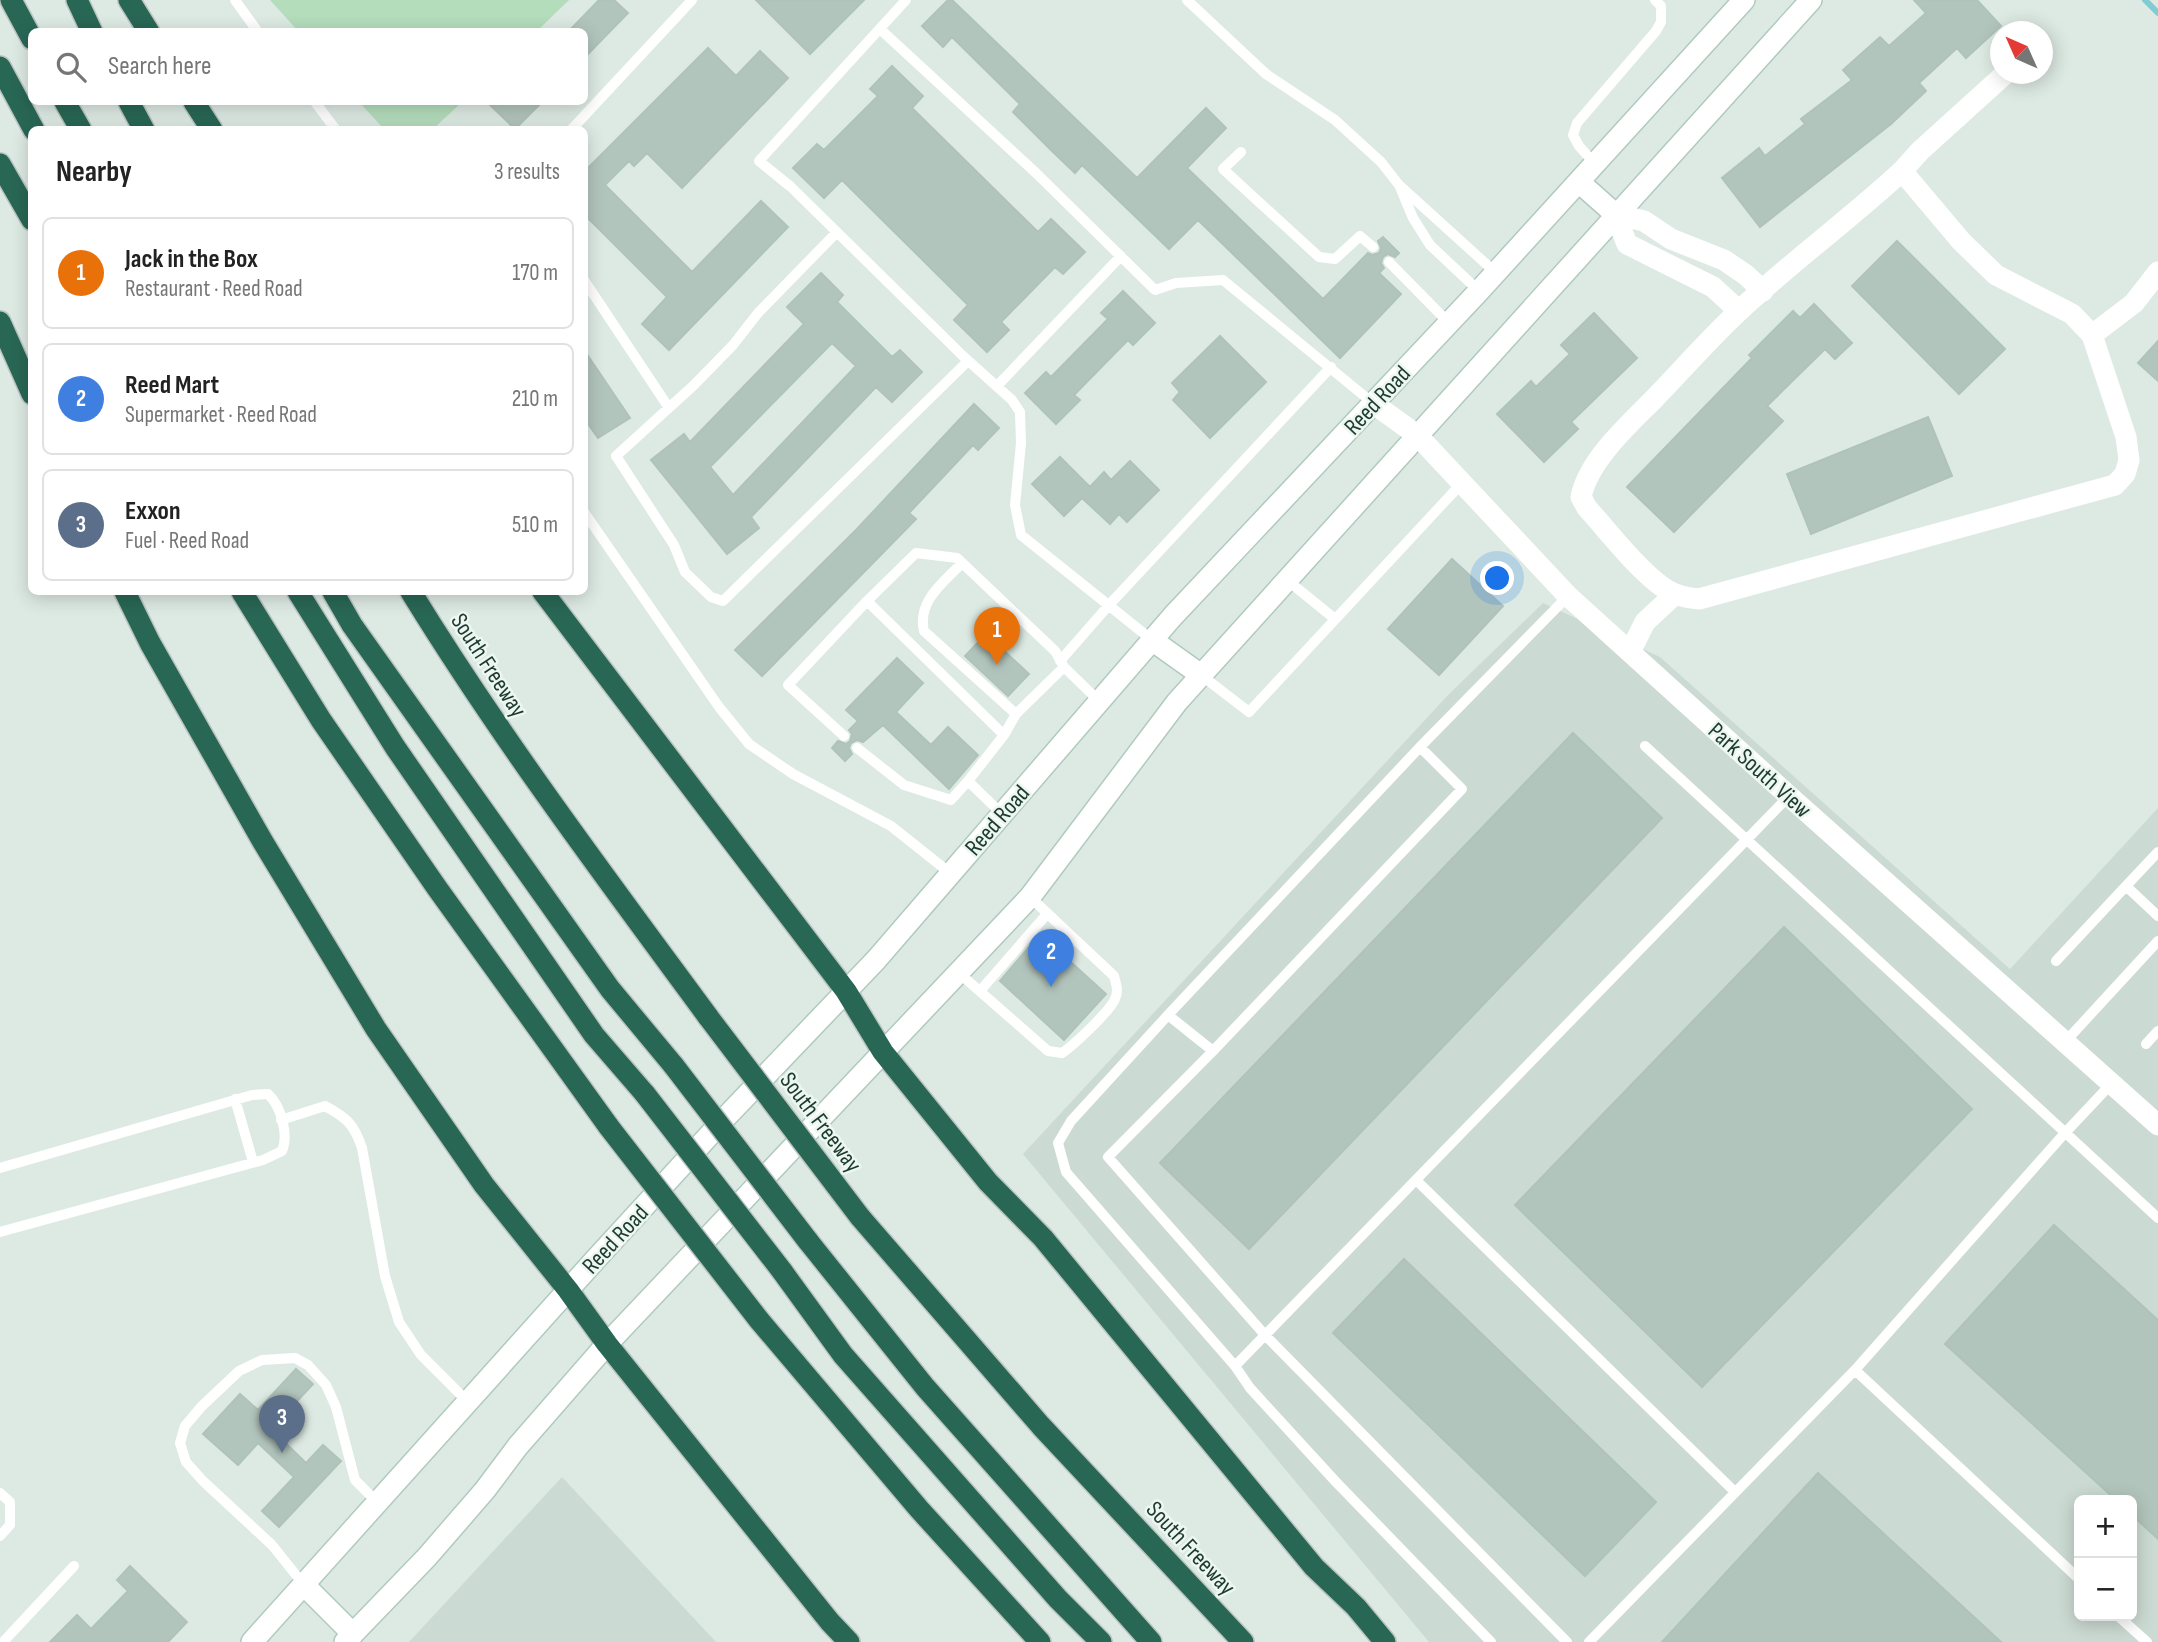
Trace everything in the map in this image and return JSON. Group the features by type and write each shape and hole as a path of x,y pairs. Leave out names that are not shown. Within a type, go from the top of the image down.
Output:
{"highway":[{"path":"10,0 28,32"},
{"path":"77,0 90,28"},
{"path":"129,0 146,28"},
{"path":"0,67 32,126"},
{"path":"67,105 78,126"},
{"path":"131,105 142,126"},
{"path":"196,105 209,126"},
{"path":"0,164 28,213"},
{"path":"0,322 28,385"},
{"path":"126,595 150,643 263,842 376,1029 484,1185 568,1290 607,1344 830,1622 849,1642"},
{"path":"244,595 321,720 609,1127 759,1320 919,1509 1040,1642"},
{"path":"300,595 395,747 586,1024 645,1094 782,1271 843,1355 1058,1599 1101,1642"},
{"path":"335,595 352,625 610,989 674,1066 808,1241 925,1387 1151,1642"},
{"name":"South Freeway","path":"413,595 465,680 569,830 860,1217 1041,1426 1243,1642"},
{"path":"545,595 846,992 883,1052 988,1182 1043,1238 1314,1567 1356,1607 1385,1642"}],"street":[{"name":"Reed Road","path":"252,1642 376,1501 726,1117 846,992 1152,640 1479,291 1744,0"},
{"path":"304,1585 353,1639 485,1490 518,1446 607,1344 1030,897 1177,702 1811,0"},
{"path":"1902,172 1961,241 1996,275 2072,314 2092,335 2126,437 2129,460 2124,474 2115,485 1699,598 1675,594 1653,580 1587,508 1581,497 1583,483 1629,424 1738,311 1866,205 1902,172 1920,151 1994,84"},
{"path":"1579,182 1615,214 1627,244 1713,287 1738,311"},
{"path":"1615,214 1644,221 1671,239 1724,260 1763,291"},
{"path":"2092,335 2134,303 2158,272"},
{"name":"Park South View","path":"1374,404 1417,435 1568,596 2157,1124"},
{"path":"1630,652 1645,622 1675,594"},
{"path":"1152,640 1201,675"}],"lane":[{"path":"235,0 255,28"},
{"path":"575,126 692,0"},
{"path":"906,0 760,161 1012,400 1020,412 1021,443 1015,505 1021,535 1152,640"},
{"path":"1187,0 1266,74 1335,120 1381,162 1399,185 1495,272"},
{"path":"1595,164 1573,135 1577,123 1656,32 1661,22 1661,6 1655,0"},
{"path":"880,29 1036,173 1155,290 1176,283 1223,280 1374,404"},
{"path":"317,105 333,126"},
{"path":"1241,152 1223,169 1319,257 1335,259 1360,236 1373,247"},
{"path":"1399,185 1413,218 1430,245 1479,291"},
{"path":"837,232 758,313 733,345 616,456 674,545 685,572 711,597 723,601 968,361"},
{"path":"997,386 1121,256"},
{"path":"1390,262 1449,323"},
{"path":"588,286 669,408"},
{"path":"857,748 904,785 951,800 1004,735 1016,714 1062,664 1109,605 1331,368"},
{"path":"1201,675 1249,712 1462,483"},
{"path":"588,518 719,707 749,744 793,774 891,826 950,873"},
{"path":"844,736 788,685 916,553 957,558 1055,651 1062,664 1100,701"},
{"path":"962,563 924,606 921,619 925,631 1016,714"},
{"path":"1287,580 1335,619"},
{"path":"1491,1642 1336,1482 1250,1388 1235,1367 1066,1172 1058,1143 1072,1121 1168,1015 1420,747 1568,596"},
{"path":"867,601 1004,735"},
{"path":"1645,746 2158,1218"},
{"path":"1420,747 1462,789 1213,1051 1108,1157 1265,1335 1567,1642"},
{"path":"968,781 1002,814"},
{"path":"1235,1367 1788,796"},
{"path":"2056,961 2158,852"},
{"path":"2126,886 2158,916"},
{"path":"959,973 1048,1051 1062,1053 1072,1046 1115,1000 1118,989 1114,976 1030,897"},
{"path":"979,991 1047,914"},
{"path":"2065,1042 2158,941"},
{"path":"1168,1015 1213,1051"},
{"path":"2146,1044 2158,1031"},
{"path":"1589,1642 1855,1370 2112,1083"},
{"path":"0,1168 235,1099 268,1094 275,1101 286,1143 282,1151 253,1162 0,1232"},
{"path":"235,1099 253,1162"},
{"path":"281,1120 325,1106 343,1116 356,1130 362,1148 385,1276 399,1322 421,1355 467,1401"},
{"path":"1416,1180 1735,1492"},
{"path":"304,1585 272,1545 186,1462 180,1443 184,1426 239,1371 262,1360 295,1358 308,1366 326,1385 336,1407 355,1480 376,1501"},
{"path":"1855,1370 2074,1574"},
{"path":"0,1493 10,1502 10,1525 0,1536"},
{"path":"3,1642 74,1566"},
{"path":"2124,1621 2147,1642"}],"shaded area":[{"path":"1543,603 1660,657 2010,969 2158,808 2158,1642 1429,1642 1023,1154 1449,694"},
{"path":"562,1477 716,1642 409,1642"}],"green space":[{"path":"270,0 569,0 540,28 295,28"},
{"path":"362,105 459,105 436,126 381,126"}],"building":[{"path":"599,0 614,0 628,13 588,54 588,28 572,28"},
{"path":"756,0 864,0 810,54"},
{"path":"948,0 952,0 1137,178 1206,108 1226,128 1187,168 1323,299 1368,253 1379,253 1381,248 1378,241 1383,237 1399,253 1395,257 1388,254 1383,257 1381,263 1384,268 1379,273 1401,294 1340,358 1198,220 1169,249 1082,165 1075,173 1052,151 1013,112 1020,104 952,37 943,47 922,26"},
{"path":"1914,0 1977,0 1996,21 1990,21 1990,36 1966,58 1957,48 1919,83 1926,91 1891,124 1760,227 1722,178 1759,148 1765,156 1805,124 1801,119 1852,80 1843,70 1880,37 1889,46 1926,13"},
{"path":"708,48 736,76 760,51 788,78 682,188 647,153 634,166 629,161 605,185 692,272 761,201 788,227 669,350 642,324 667,297 588,218 588,168"},
{"path":"892,66 923,96 912,108 1038,232 1051,219 1085,252 1063,274 1055,267 1001,322 1009,330 987,352 954,320 968,305 842,180 824,198 793,168 817,144 824,150 878,96 870,89"},
{"path":"490,105 539,105 518,126 512,126"},
{"path":"1897,241 2005,349 1959,394 1852,286"},
{"path":"821,273 843,295 837,302 892,357 900,350 922,372 892,402 876,387 751,517 759,528 727,554 651,460 684,434 690,442 804,324 787,307","holes":["832,343 856,366 733,495 710,467"]},
{"path":"1123,291 1155,323 1133,345 1128,340 1074,395 1080,400 1056,424 1025,393 1046,372 1051,377 1108,319 1101,313"},
{"path":"1814,304 1852,343 1835,359 1825,349 1767,406 1783,421 1674,532 1627,487 1752,358 1749,355 1793,311 1800,318"},
{"path":"1594,313 1637,358 1571,422 1578,429 1544,462 1497,414 1531,381 1536,387 1570,354 1561,345"},
{"path":"1220,336 1266,382 1210,438 1173,400 1180,392 1172,383"},
{"path":"2158,341 2158,381 2138,363"},
{"path":"588,356 630,418 598,438 588,424"},
{"path":"974,404 999,428 978,450 973,445 909,513 916,519 762,676 735,650 856,530"},
{"path":"1928,417 1952,476 1811,534 1787,474"},
{"path":"1060,457 1090,487 1104,472 1111,480 1130,461 1159,490 1127,522 1119,514 1110,524 1082,498 1064,516 1032,484"},
{"path":"1452,559 1503,606 1439,675 1388,629"},
{"path":"986,634 1029,674 1008,696 965,656"},
{"path":"897,658 923,683 896,712 931,745 948,727 978,755 949,789 883,725 863,742 857,740 851,743 849,748 852,754 845,761 832,748 838,741 846,744 850,741 852,734 849,730 858,721 846,710"},
{"path":"1573,733 1662,818 1249,1249 1160,1163"},
{"path":"1784,927 1972,1109 1702,1387 1515,1205"},
{"path":"1040,934 1106,994 1064,1040 1000,981"},
{"path":"2054,1225 2158,1320 2158,1539 2137,1520 2137,1495 2111,1495 1945,1344"},
{"path":"1404,1259 1656,1502 1585,1576 1333,1333"},
{"path":"296,1369 313,1384 271,1429 306,1463 323,1445 341,1461 279,1527 262,1511 294,1477 258,1443 238,1465 203,1434 240,1394 258,1410"},
{"path":"1818,1473 2001,1642 1662,1642"},
{"path":"130,1566 187,1622 168,1642 50,1642 77,1615 91,1629 128,1591 117,1580"}],"waterway":[{"path":"2145,0 2158,13"}],"place":[{"name":"Jack in the Box","path":"997,665"},
{"name":"Reed Mart","path":"1051,987"},
{"name":"Exxon","path":"282,1453"}]}
